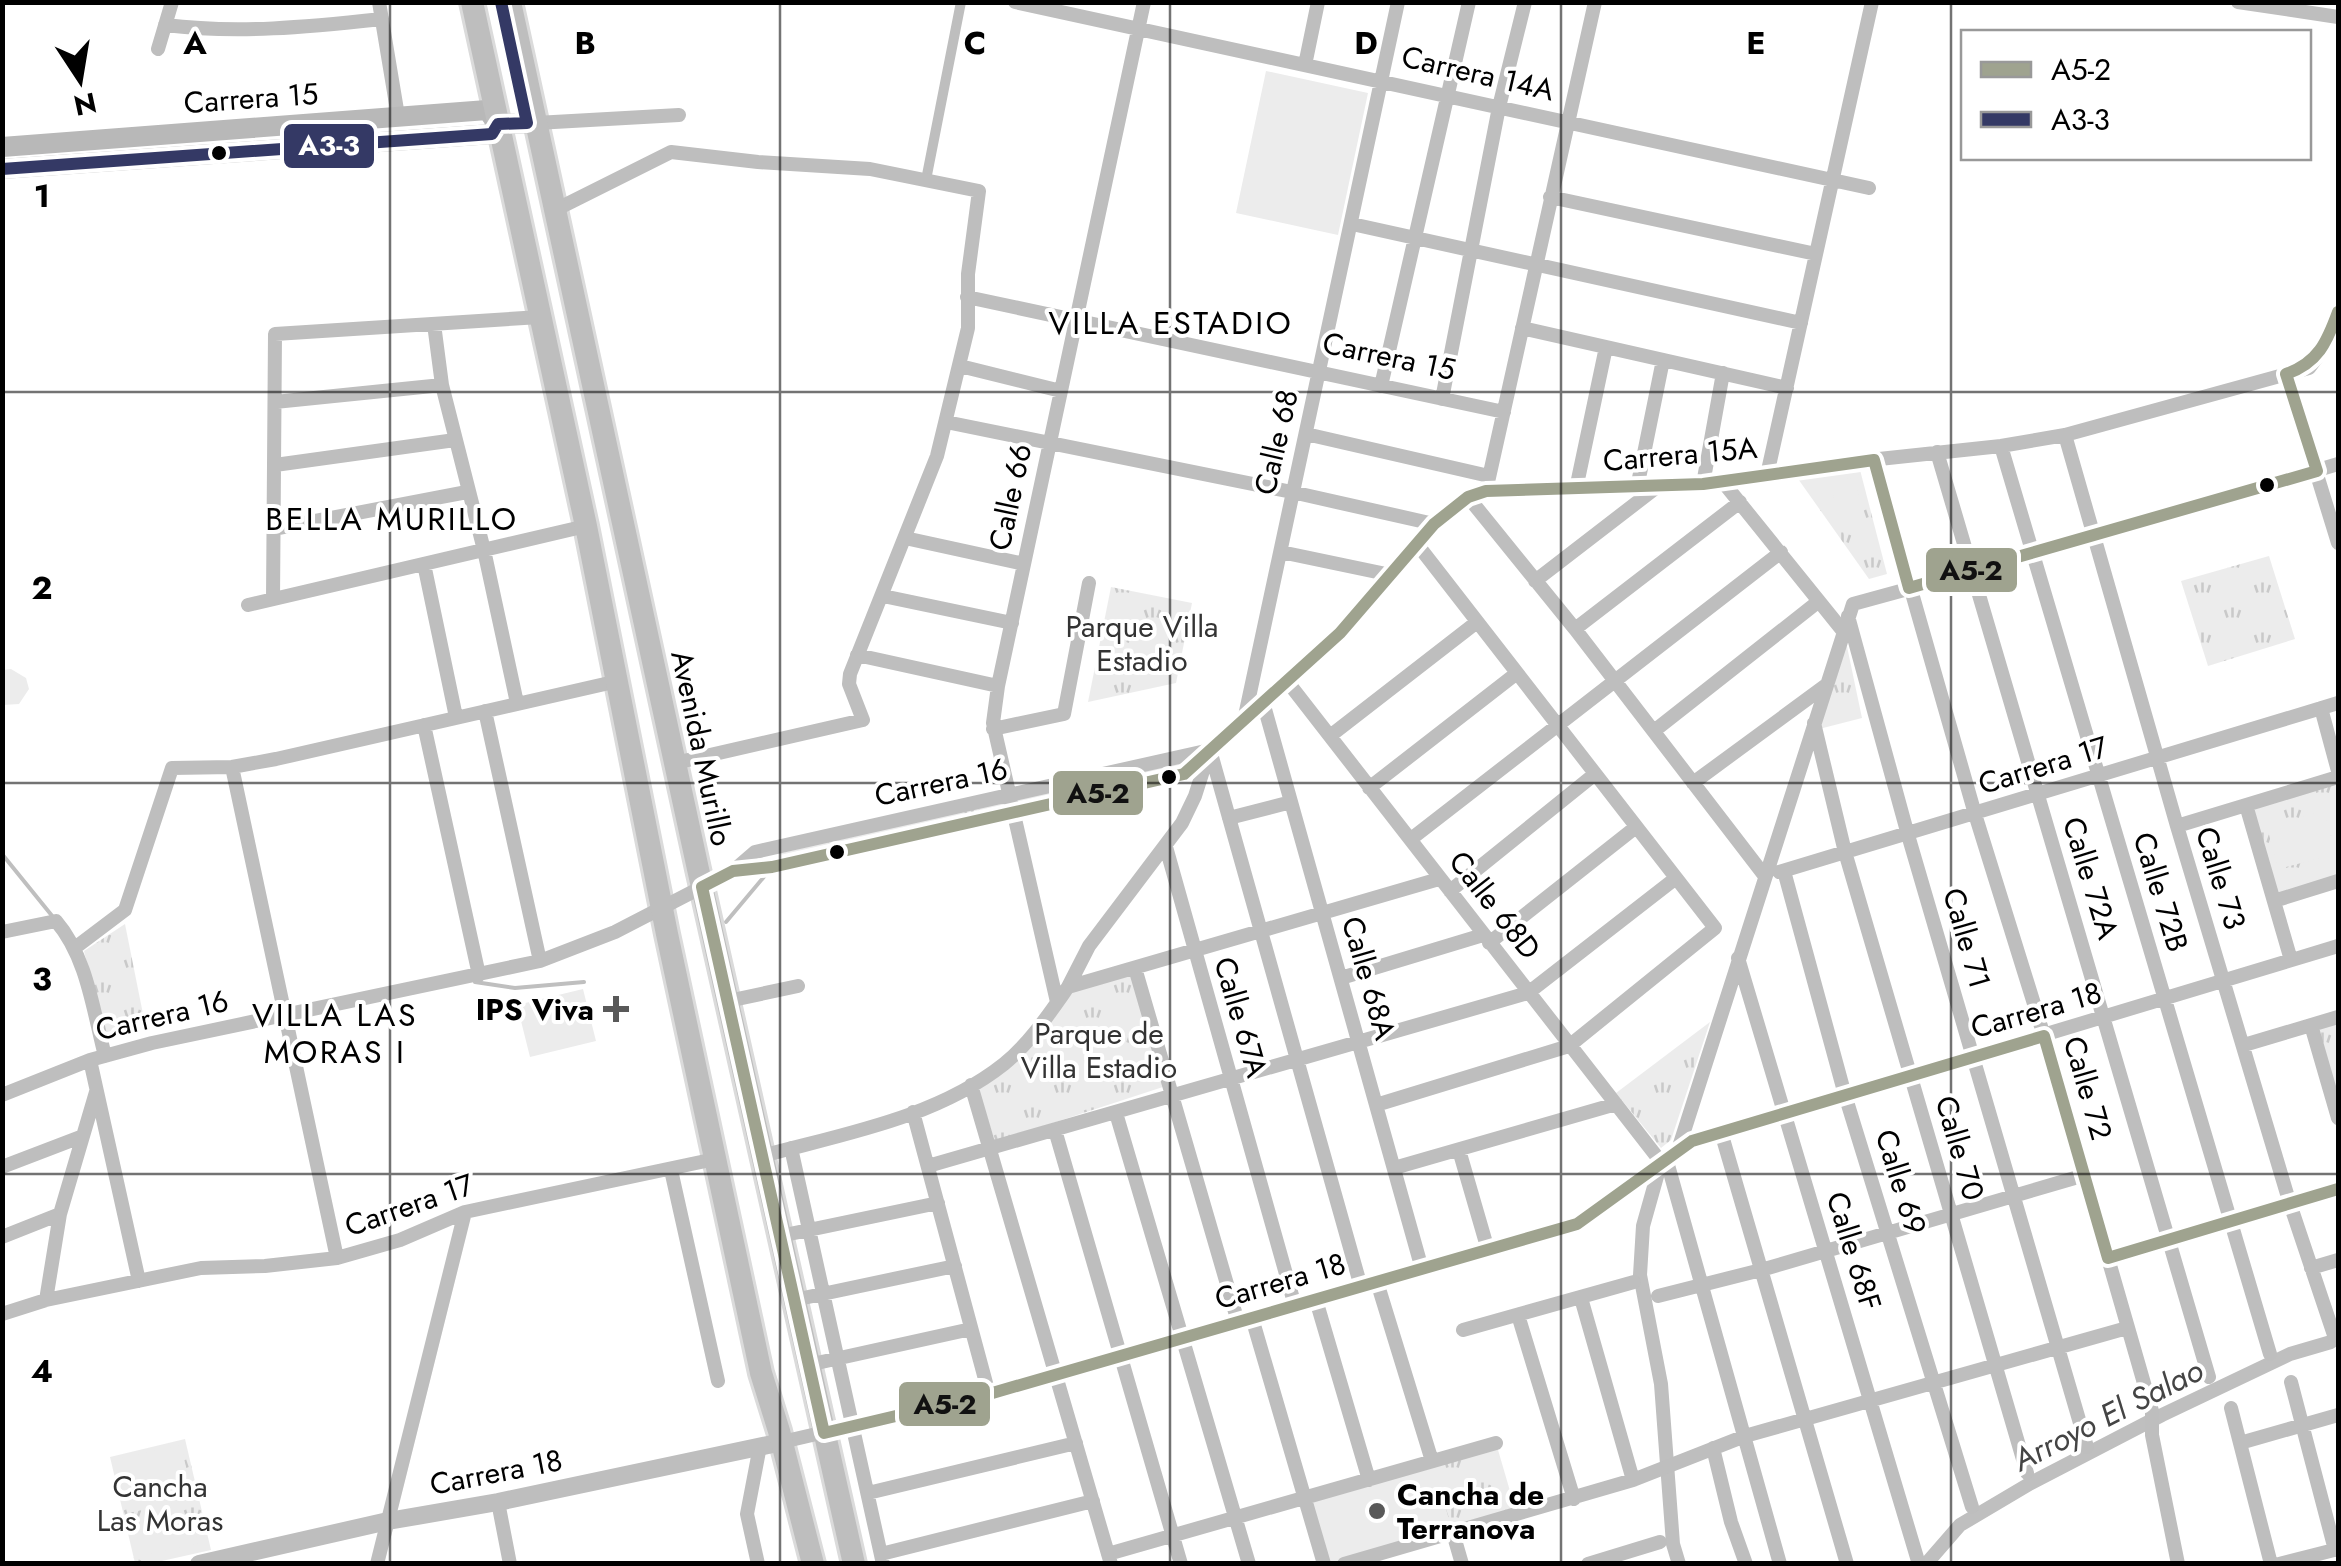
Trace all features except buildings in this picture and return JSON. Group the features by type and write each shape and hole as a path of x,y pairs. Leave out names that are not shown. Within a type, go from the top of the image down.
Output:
{"main road":[{"path":"472,2 618,680 760,1373 771,1444 813,1564"},
{"name":"Avenida Murillo","path":"510,2 854,1564"},
{"name":"Carrera 15","path":"2,148 488,110 498,124"},
{"name":"Carrera 15","path":"498,124 536,122"},
{"name":"Carrera 15","path":"2,169 492,134 498,124"},
{"path":"162,135 163,158"}],"street":[{"path":"158,48 172,2"},
{"path":"378,2 398,116"},
{"path":"926,180 962,2"},
{"name":"Carrera 14A","path":"1015,2 1869,188"},
{"name":"Calle 66","path":"1057,1002 993,729 998,686 1144,2"},
{"path":"1304,65 1318,2"},
{"name":"Calle 68","path":"1245,717 1398,2"},
{"path":"1381,386 1469,2"},
{"path":"1442,399 1499,106 1524,2"},
{"path":"1487,484 1594,2"},
{"path":"1767,475 1872,2"},
{"path":"2238,2 2338,18"},
{"path":"165,24 249,31 382,19"},
{"path":"536,122 679,115"},
{"path":"554,210 671,152 870,169 979,191 967,297 970,316 938,456 850,684 863,720 675,763"},
{"path":"1550,197 1816,254"},
{"path":"1352,224 1801,323"},
{"name":"Carrera 15","path":"967,297 1504,412"},
{"name":"Carrera 15A","path":"1306,434 1487,484 1576,489 1723,482 2065,435 2308,368 2318,356 2338,312"},
{"path":"273,599 275,334 540,317"},
{"path":"434,324 454,440 484,550 517,703"},
{"path":"1522,328 1786,388"},
{"path":"1576,489 1606,347"},
{"path":"1636,488 1662,360"},
{"path":"960,366 1060,391"},
{"path":"1703,484 1723,374"},
{"path":"2286,374 2338,543"},
{"path":"275,402 442,385"},
{"path":"946,422 1434,524"},
{"name":"Calle 73","path":"2065,435 2176,826 2290,1204 2336,1336"},
{"path":"275,465 454,440"},
{"name":"Calle 72B","path":"2000,446 2270,1354"},
{"name":"Calle 72A","path":"1937,452 2210,1377"},
{"name":"Calle 72","path":"1874,460 2152,1412 2152,1435 2178,1564"},
{"path":"1668,1157 1738,957 1848,617 1909,588 2338,464"},
{"name":"Calle 71","path":"1723,482 1819,600 1848,617 2088,1447"},
{"name":"Carrera 15A","path":"1210,750 1340,633 1434,524 1487,484"},
{"path":"1536,581 1657,487"},
{"path":"273,529 468,492"},
{"path":"1468,497 1575,629 1763,876"},
{"path":"1575,629 1740,502"},
{"path":"248,605 586,526"},
{"path":"904,538 1024,564"},
{"path":"1376,1105 1570,1046 1715,928 1417,544"},
{"path":"1281,552 1391,575"},
{"path":"1410,839 1781,552"},
{"path":"424,564 456,718"},
{"path":"993,729 1064,714 1089,583"},
{"path":"883,596 1012,622"},
{"path":"1654,731 1819,600"},
{"path":"1330,736 1477,622"},
{"path":"858,655 998,686"},
{"path":"1369,788 1517,674"},
{"path":"76,948 125,910 172,768 232,767 618,680"},
{"name":"Calle 68D","path":"1287,682 1616,1104 1668,1157 1780,1564"},
{"path":"1692,783 1825,686"},
{"name":"Calle 68A","path":"1263,702 1422,1269"},
{"name":"Carrera 17","path":"1763,876 2338,703"},
{"path":"2176,826 2338,774 2321,708"},
{"path":"484,711 540,960"},
{"name":"Calle 70","path":"1813,722 1845,852 2027,1473"},
{"path":"424,724 479,975"},
{"path":"1210,750 1360,1287"},
{"path":"762,1156 914,1112 1003,1065 1032,1036 1068,988 1089,946 1166,847 1196,796 1210,750"},
{"name":"Carrera 16","path":"2,1095 105,1056 213,1029 287,1017 540,960 616,932 734,870 755,852 1210,750"},
{"name":"Carrera 16","path":"734,870 757,870 1184,774 1210,750"},
{"path":"232,767 337,1258"},
{"path":"1450,891 1595,774"},
{"path":"1230,818 1291,802"},
{"path":"2246,805 2292,960"},
{"path":"1341,978 1486,939 1636,827"},
{"name":"Calle 67A","path":"1166,847 1296,1306"},
{"name":"Calle 69","path":"1784,871 1846,1096 1972,1507"},
{"path":"928,1166 1528,993 1676,878"},
{"path":"1068,988 1439,879"},
{"path":"2274,901 2338,882"},
{"path":"2,932 56,921 76,948 105,1056"},
{"name":"Carrera 18","path":"200,1564 388,1521 498,1502 824,1433 989,1394 1296,1306 1576,1224 1668,1157 1721,1132 2338,946"},
{"name":"Calle 68F","path":"1738,957 1918,1561"},
{"path":"1136,968 1172,1096 1324,1564"},
{"path":"728,1001 798,986"},
{"path":"2244,1045 2338,1017"},
{"path":"2311,1025 2338,1118"},
{"path":"90,1060 138,1281"},
{"path":"971,1085 1109,1561 1174,1536 1496,1442"},
{"path":"46,1300 60,1214 96,1091"},
{"path":"1394,1168 1616,1104"},
{"path":"914,1112 989,1394"},
{"path":"1116,1112 1249,1564"},
{"path":"1055,1130 1181,1564"},
{"path":"1721,1132 1847,1564"},
{"path":"2,1167 83,1136"},
{"path":"791,1148 882,1559 1093,1501"},
{"path":"1459,1150 1488,1250"},
{"name":"Carrera 17","path":"3,1314 46,1300 201,1268 337,1258 400,1240 465,1212 715,1159"},
{"path":"670,1170 718,1381"},
{"path":"1658,1296 1761,1270 2085,1175"},
{"path":"2108,1258 2338,1189"},
{"path":"780,1236 938,1203"},
{"path":"377,1564 465,1212"},
{"path":"2,1237 60,1214"},
{"path":"2312,1268 2338,1260"},
{"path":"794,1300 954,1266"},
{"path":"1377,1282 1432,1461"},
{"path":"1463,1330 1634,1282"},
{"path":"1581,1298 1633,1480"},
{"path":"1316,1300 1370,1480"},
{"path":"1518,1315 1574,1499"},
{"path":"1344,1564 1574,1499 1745,1436 2127,1328"},
{"path":"808,1364 971,1329"},
{"path":"2279,1564 2318,1559 2337,1549 2291,1382"},
{"path":"2231,1408 2270,1564"},
{"path":"2240,1443 2338,1415"},
{"path":"868,1493 1076,1442"},
{"path":"758,1564 747,1514 771,1444"},
{"path":"1713,1448 1730,1522 1746,1564"},
{"path":"498,1502 510,1564"},
{"path":"1452,1533 1462,1564"},
{"path":"1588,1564 1660,1542"}],"green space":[{"path":"1266,71 1368,93 1338,235 1236,213"},
{"path":"1859,466 1887,574 1869,579 1796,476"},
{"path":"1854,477 1868,528 1844,535 1830,484"},
{"path":"2269,556 2295,639 2208,666 2181,581"},
{"name":"Parque Villa Estadio","path":"1111,587 1192,603 1176,683 1088,702"},
{"path":"1845,637 1862,718 1819,729"},
{"path":"11,669 26,678 29,689 19,704 3,705 3,670"},
{"path":"1180,762 1182,767 782,857 781,853"},
{"path":"2336,783 2338,877 2277,895 2250,809"},
{"path":"2324,811 2336,854 2278,869 2267,827"},
{"path":"125,924 146,1029 105,1038 84,951"},
{"name":"Parque de Villa Estadio","path":"1135,974 1169,1085 995,1142 978,1088 1071,991"},
{"path":"583,989 596,1041 530,1057 517,1005"},
{"path":"1710,1022 1671,1140 1661,1148 1616,1093"},
{"path":"2338,1023 2338,1106 2316,1030"},
{"name":"Cancha Las Moras","path":"185,1439 211,1550 153,1563 135,1563 110,1457"},
{"name":"Cancha de Terranova","path":"1496,1443 1517,1515 1344,1563 1304,1499"},
{"path":"181,1445 193,1498 129,1513 117,1459"},
{"name":"Cancha de Terranova","path":"1432,1461 1453,1533 1344,1563 1324,1563 1304,1499"},
{"path":"193,1516 198,1544 142,1556 136,1527"}],"waterway":[{"path":"2,854 53,917"},
{"path":"726,922 768,872"},
{"path":"475,982 515,988 584,982"},
{"path":"1661,1162 1643,1226 1640,1275 1661,1384 1673,1544 1679,1564"},
{"name":"Arroyo El Salao","path":"1926,1564 1960,1525 2031,1483 2290,1354 2331,1342"}],"transit line":[{"name":"A3-3","path":"2,169 492,134 498,124 527,123 501,2"},
{"name":"A5-2","path":"2338,312 2320,350 2306,364 2286,374 2317,471 1909,588 1874,460 1703,484 1486,491 1468,497 1434,524 1340,633 1184,774 772,867 733,871 702,887 824,1433 989,1394 1577,1224 1692,1141 2044,1036 2108,1258 2338,1189"}],"place":[{"name":"IPS Viva","path":"616,1009"},
{"name":"Cancha de Terranova","path":"1377,1511"}],"district":[{"name":"VILLA ESTADIO","path":"1171,323"},
{"name":"BELLA MURILLO","path":"392,519"},
{"name":"VILLA LAS MORAS I","path":"335,1034"}]}
